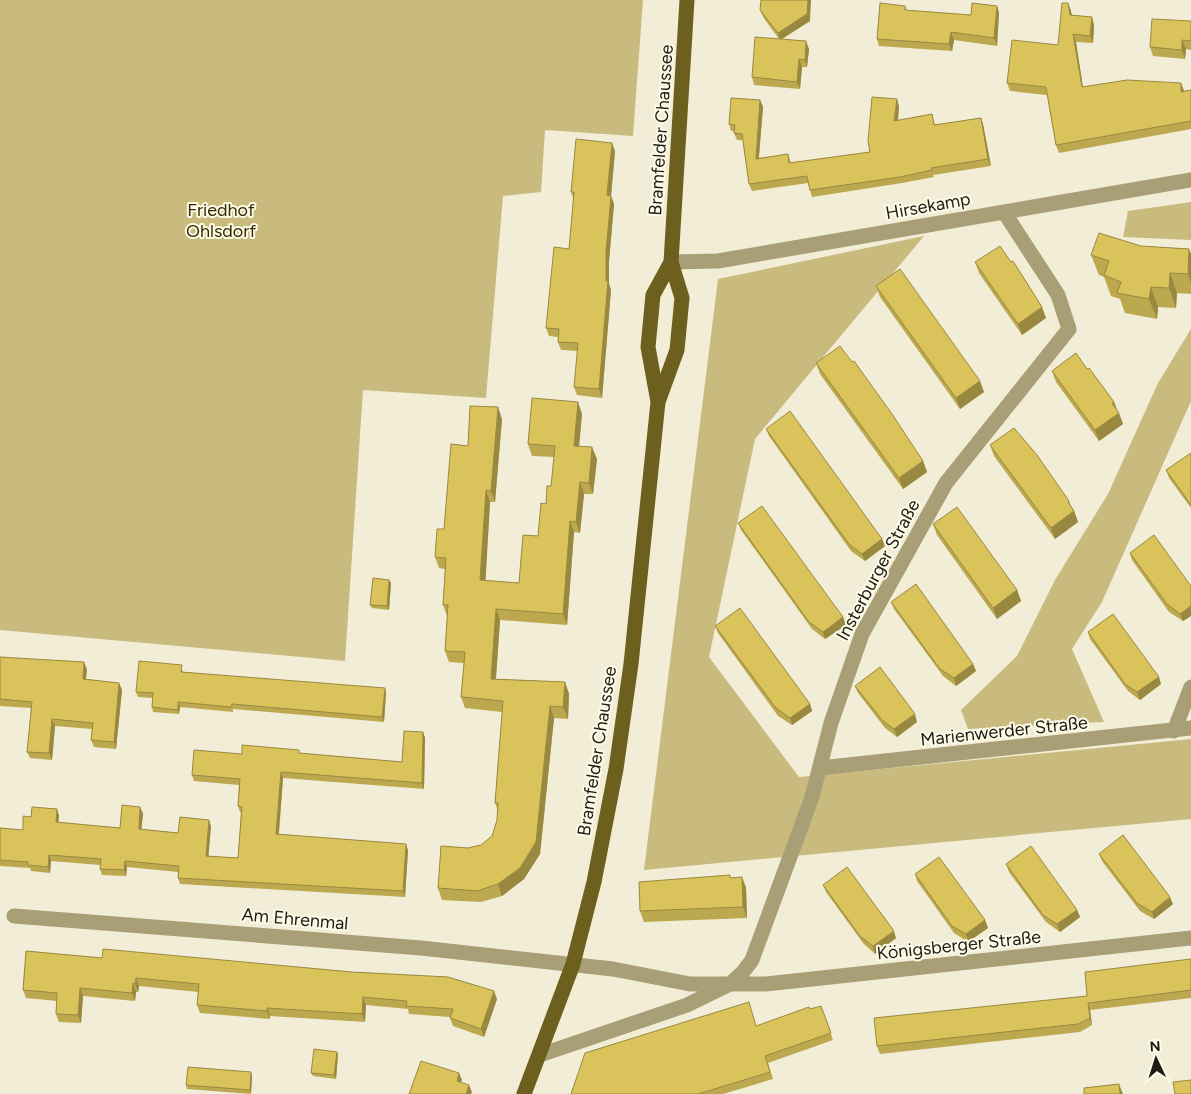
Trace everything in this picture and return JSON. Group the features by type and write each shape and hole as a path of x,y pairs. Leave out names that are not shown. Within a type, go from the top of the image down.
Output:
{"main road":[{"name":"Bramfelder Chaussee","path":"524,1094 573,964 594,882 616,769 631,664 658,402 677,350 682,298 671,262 687,0"},
{"name":"Bramfelder Chaussee","path":"658,402 648,347 653,295 671,262"}],"street":[{"name":"Hirsekamp","path":"671,262 718,261 1191,180"},
{"name":"Insterburger Straße","path":"730,984 752,960 820,768 831,723 862,634 903,556 946,483 1069,330 1058,295 1004,212"},
{"path":"1174,731 1191,687"},
{"name":"Marienwerder Straße","path":"820,768 1191,728"},
{"name":"Am Ehrenmal","path":"14,916 421,948 573,964"},
{"name":"Königsberger Straße","path":"573,964 613,969 690,984 783,982 1191,938"},
{"name":"Königsberger Straße","path":"540,1055 687,1005 730,984"}],"green space":[{"name":"Friedhof Ohlsdorf","path":"0,0 643,0 633,136 545,130 541,192 503,196 486,398 363,390 345,661 0,630"},
{"path":"1191,202 1191,240 1123,237 1128,211"},
{"path":"924,236 755,439 709,657 799,777 1191,739 1191,819 644,870 718,279"},
{"path":"1191,329 1191,401 1102,602 1072,649 1104,722 968,729 961,710 1017,656 1055,580 1108,494 1158,383"}],"building":[{"path":"761,0 808,0 807,14 778,33 760,10"},
{"path":"880,3 905,6 905,10 971,15 972,3 997,6 994,38 951,32 949,44 877,39"},
{"path":"1062,3 1068,3 1070,15 1092,17 1090,36 1073,34 1082,87 1127,80 1181,83 1181,92 1191,90 1191,121 1056,145 1046,87 1007,83 1012,40 1058,45"},
{"path":"1152,19 1191,21 1191,41 1182,40 1182,50 1150,47"},
{"path":"755,37 806,41 805,60 799,59 797,82 752,77"},
{"path":"872,97 897,99 894,121 932,114 934,125 981,118 988,159 931,168 932,170 900,177 810,190 807,176 749,184 742,134 734,133 735,125 729,124 731,98 760,100 756,159 788,154 789,163 870,152 868,141"},
{"path":"576,139 612,143 607,195 611,196 606,252 606,281 608,281 599,389 574,387 578,343 558,342 559,329 546,328 554,247 569,249 574,192 571,192"},
{"path":"1099,233 1141,246 1189,249 1188,274 1170,273 1169,288 1151,287 1149,299 1117,293 1121,282 1104,275 1109,261 1091,255"},
{"path":"1000,246 1011,262 1013,261 1042,307 1018,324 975,262"},
{"path":"900,269 980,381 956,398 876,286"},
{"path":"840,346 852,362 854,361 923,461 899,478 816,363"},
{"path":"1076,353 1114,402 1112,403 1119,413 1095,430 1052,371"},
{"path":"532,398 578,402 574,446 592,447 589,483 580,482 576,522 570,521 563,614 496,609 491,679 565,682 563,707 550,706 536,842 520,868 498,884 477,891 438,888 441,846 468,848 481,845 492,836 497,820 498,803 495,803 503,701 461,697 465,652 445,651 448,605 443,605 446,558 435,557 437,529 444,529 451,444 468,446 470,406 498,407 491,491 486,490 480,580 519,583 523,535 538,536 541,503 546,504 547,486 551,486 555,446 528,444"},
{"path":"790,411 882,539 862,554 849,544 766,429"},
{"path":"1014,428 1037,455 1074,511 1051,528 990,445"},
{"path":"1191,453 1191,505 1166,470"},
{"path":"762,506 843,617 823,632 809,622 738,523"},
{"path":"957,507 1017,590 993,608 933,524"},
{"path":"1154,535 1191,586 1191,606 1180,614 1167,604 1130,553"},
{"path":"373,578 389,580 387,606 370,605"},
{"path":"916,584 973,664 954,678 940,669 891,602"},
{"path":"740,608 810,704 790,718 776,708 715,626"},
{"path":"1113,614 1159,677 1137,692 1125,684 1088,632"},
{"path":"0,657 84,662 83,679 119,683 114,742 91,740 93,723 52,719 49,753 27,752 32,702 0,699"},
{"path":"139,661 182,665 181,672 385,688 382,717 232,704 231,707 178,702 178,710 152,707 153,693 136,692"},
{"path":"880,667 915,714 894,729 882,720 855,686"},
{"path":"404,731 423,732 422,783 281,772 276,834 406,844 403,891 178,878 179,866 125,861 124,870 100,869 101,859 49,855 48,867 28,865 28,862 0,860 0,828 23,830 23,816 31,817 32,807 57,809 56,822 120,828 122,805 140,807 139,829 178,833 180,817 209,820 206,856 238,858 242,807 238,806 240,779 192,775 194,750 242,754 242,745 299,750 299,753 402,762"},
{"path":"1123,835 1170,897 1152,912 1137,903 1099,854"},
{"path":"1031,846 1077,910 1057,924 1043,915 1006,864"},
{"path":"939,857 985,920 966,934 952,926 915,874"},
{"path":"847,867 894,931 873,946 860,936 823,885"},
{"path":"730,875 730,878 742,877 743,907 640,911 639,882"},
{"path":"103,949 352,972 448,977 494,991 481,1029 450,1018 453,1009 406,1006 407,1001 363,997 362,1014 267,1008 267,1011 197,1005 199,984 136,978 135,984 133,983 132,993 80,988 78,1015 56,1014 57,993 23,990 26,951 102,958"},
{"path":"1191,959 1191,990 1088,1003 1090,1018 1078,1024 877,1046 874,1018 1087,996 1085,972"},
{"path":"749,1002 756,1026 809,1007 810,1009 821,1006 831,1033 765,1056 770,1072 698,1094 571,1094 585,1053"},
{"path":"314,1049 337,1052 334,1075 311,1073"},
{"path":"421,1061 459,1073 457,1081 469,1085 466,1094 409,1094"},
{"path":"188,1067 251,1072 250,1090 186,1085"},
{"path":"1191,1080 1191,1094 1175,1094 1173,1082"},
{"path":"1119,1084 1120,1094 1084,1094 1084,1088"}]}
